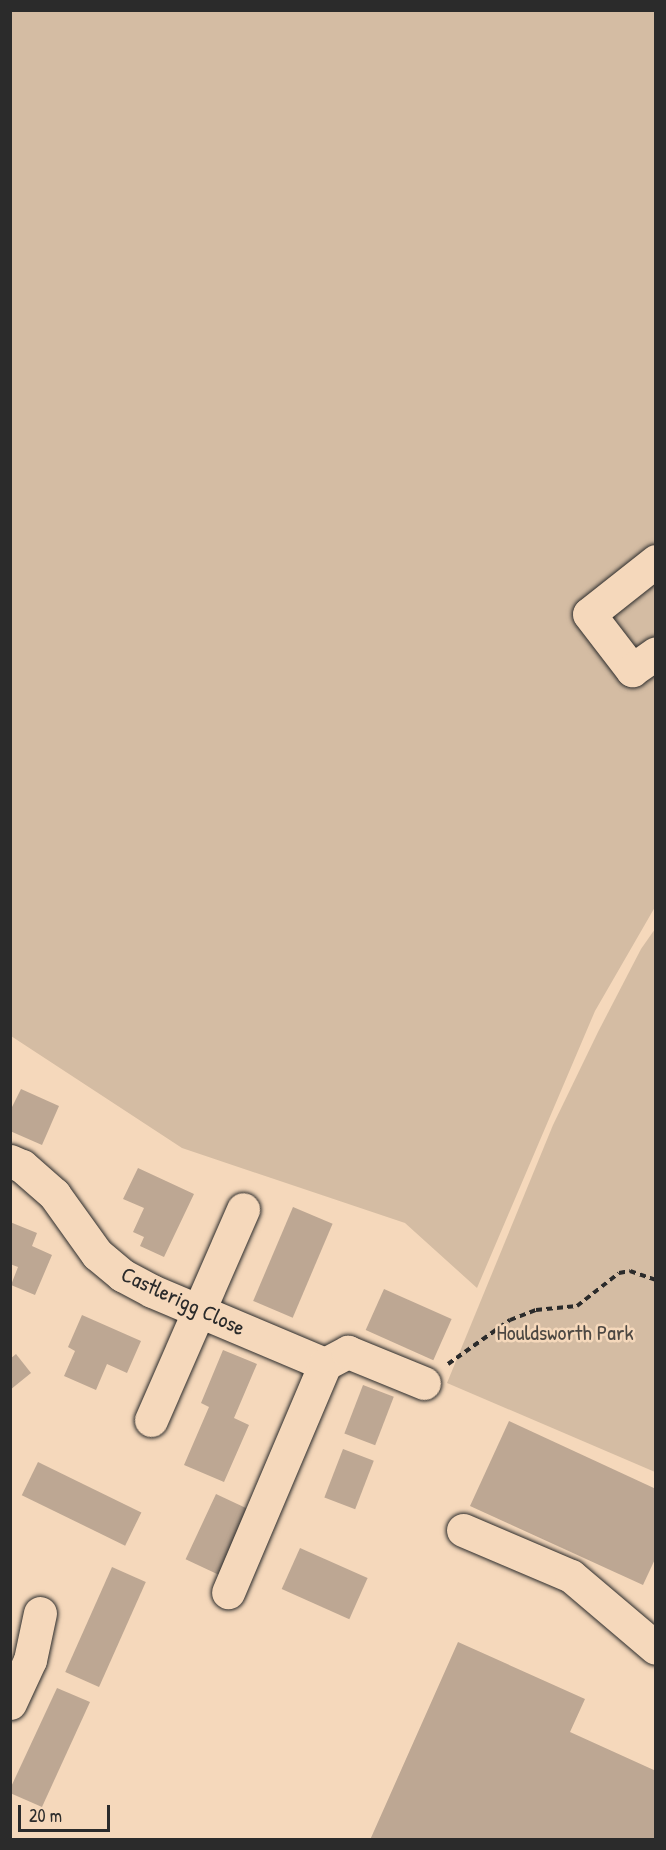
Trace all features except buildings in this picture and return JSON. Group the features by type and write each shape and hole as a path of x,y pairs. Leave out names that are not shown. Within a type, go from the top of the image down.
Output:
{"street":[{"path":"656,561 589,614 632,670 656,653"},
{"name":"Castlerigg Close","path":"10,1161 22,1166 54,1194 97,1254 122,1275 198,1311 325,1364"},
{"path":"151,1420 243,1209"},
{"path":"228,1592 325,1364 348,1352 424,1383"},
{"path":"463,1530 571,1576 656,1648"},
{"path":"10,1703 30,1660 40,1613"}],"path":[{"path":"424,1383 436,1382 444,1366 510,1320 536,1310 577,1306 619,1273 630,1271 656,1280"}],"green space":[{"path":"10,11 655,11 655,907 595,1011 477,1288 405,1223 182,1148 11,1036"},
{"name":"Houldsworth Park","path":"655,929 655,1472 447,1383 553,1125 641,949"}]}
